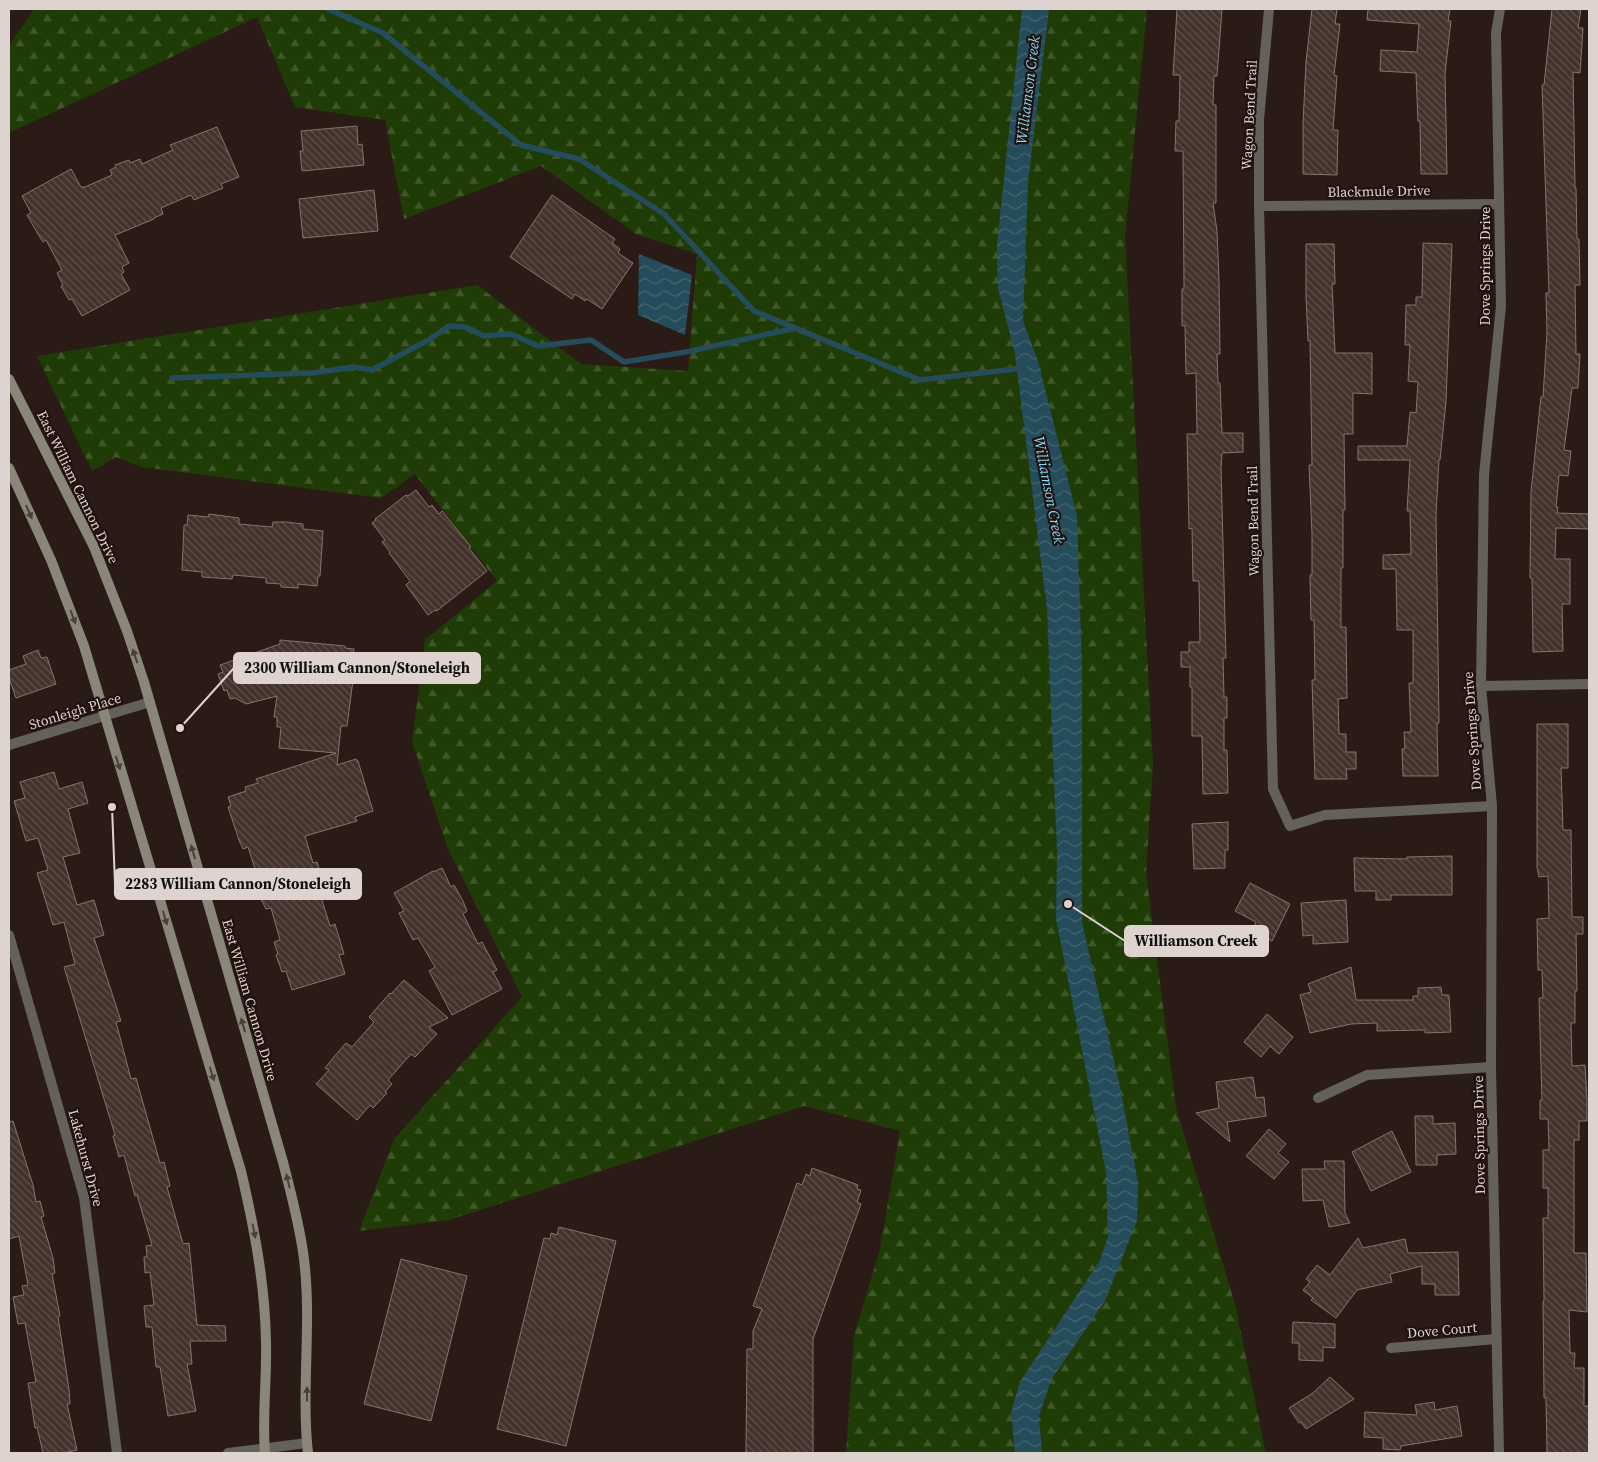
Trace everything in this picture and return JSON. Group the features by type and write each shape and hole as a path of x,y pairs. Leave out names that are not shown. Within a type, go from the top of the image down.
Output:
{"main road":[{"name":"East William Cannon Drive","path":"9,379 94,546 127,631 150,702 283,1162 304,1259 307,1448"},
{"path":"9,468 55,572 84,646 241,1171 263,1284 266,1342 265,1451"}],"street":[{"name":"Wagon Bend Trail","path":"1269,9 1259,120 1259,206 1273,789 1290,826 1325,815 1492,806"},
{"name":"Dove Springs Drive","path":"1498,1453 1491,1067 1492,806 1481,686 1484,475 1501,306 1496,34 1500,9"},
{"name":"Blackmule Drive","path":"1259,206 1499,204"},
{"path":"1481,686 1589,684"},
{"name":"Stonleigh Place","path":"9,745 150,702"},
{"name":"Lakehurst Drive","path":"9,935 84,1197 117,1453"},
{"path":"1318,1098 1367,1075 1491,1067"},
{"name":"Dove Court","path":"1391,1348 1496,1339"},
{"path":"228,1453 307,1448"}],"green space":[{"path":"34,9 1147,9 1125,236 1153,765 1146,872 1176,1108 1235,1304 1266,1453 846,1453 854,1336 880,1249 900,1131 804,1106 449,1220 359,1231 394,1139 522,997 448,849 412,742 425,640 497,581 415,474 381,498 142,467 116,457 92,471 37,356 477,285 581,364 688,371 697,254 636,234 541,166 404,219 385,120 295,107 257,17 9,133 9,46"}],"water":[{"path":"1022,9 1049,9 1028,183 1023,321 1038,361 1077,516 1082,669 1082,922 1120,1087 1138,1182 1137,1221 1105,1301 1051,1380 1039,1416 1042,1453 1015,1453 1011,1412 1020,1382 1100,1260 1108,1236 1106,1172 1056,919 1057,851 1047,609 1015,354 998,288 997,244"},
{"path":"639,254 692,275 685,335 638,315"}],"building":[{"path":"1177,9 1222,9 1217,76 1214,76 1213,105 1216,105 1216,203 1213,203 1217,231 1219,280 1220,354 1217,354 1218,383 1220,383 1222,433 1243,433 1243,452 1222,453 1221,468 1226,658 1223,658 1224,697 1227,697 1227,718 1224,718 1224,750 1227,750 1228,793 1203,794 1202,736 1192,736 1190,667 1181,667 1181,652 1189,652 1189,642 1200,642 1199,581 1193,581 1192,528 1189,529 1187,434 1197,434 1196,373 1186,374 1185,325 1182,326 1182,289 1184,289 1183,151 1175,151 1176,121 1179,121 1180,75 1173,75"},
{"path":"1312,9 1337,9 1335,24 1340,24 1334,75 1337,76 1333,130 1338,130 1337,175 1303,174 1306,62"},
{"path":"1368,9 1450,9 1448,21 1451,21 1445,73 1447,174 1421,174 1420,121 1418,121 1416,73 1380,71 1381,50 1417,52 1419,24 1367,20"},
{"path":"1552,9 1581,9 1578,28 1583,28 1580,73 1573,72 1575,188 1580,285 1575,285 1576,354 1580,354 1578,388 1572,388 1564,450 1571,451 1568,476 1559,475 1556,507 1558,507 1557,513 1589,514 1589,529 1556,528 1555,559 1570,559 1570,604 1562,604 1563,651 1533,652 1532,578 1530,578 1531,492 1541,397 1543,397 1547,332 1546,293 1549,293 1542,85 1544,85"},
{"path":"357,126 358,145 362,144 364,165 302,171 301,131"},
{"path":"217,127 239,177 221,184 223,188 194,200 191,195 161,208 163,214 115,235 129,263 122,267 124,272 121,274 130,290 82,316 72,299 69,300 61,286 63,285 57,273 62,270 46,240 43,242 27,215 31,213 22,196 71,169 81,187 85,187 112,175 110,170 116,167 115,165 129,160 130,163 140,159 142,164 173,150 170,145"},
{"path":"374,190 378,231 303,238 299,199"},
{"path":"552,195 615,239 612,243 620,249 618,253 633,263 602,309 575,294 572,299 510,257"},
{"path":"1423,243 1452,244 1446,401 1439,459 1436,515 1438,776 1403,776 1402,749 1405,749 1404,732 1411,732 1409,683 1413,683 1413,630 1397,630 1396,569 1383,569 1383,555 1411,554 1410,511 1407,511 1410,460 1358,460 1358,446 1407,446 1410,412 1416,413 1418,382 1408,381 1410,345 1405,345 1406,305 1416,305 1416,297 1422,297"},
{"path":"1306,244 1334,244 1335,284 1332,284 1335,353 1372,353 1372,394 1353,393 1353,434 1344,434 1345,510 1343,510 1343,568 1341,568 1341,627 1346,627 1347,698 1338,699 1339,734 1346,734 1346,752 1356,752 1356,769 1346,769 1347,779 1315,779 1312,680 1315,680 1314,620 1311,620 1310,575 1312,575 1312,534 1309,465 1312,465 1310,340 1308,341"},
{"path":"416,490 429,507 432,505 439,514 442,511 471,547 469,548 487,571 438,610 428,615 406,585 410,581 389,553 382,542 385,540 372,523 406,495 408,496"},
{"path":"209,514 239,518 239,524 272,527 273,522 286,522 303,524 303,529 323,531 320,576 318,576 317,586 298,584 298,588 281,587 281,584 266,583 266,578 233,575 232,579 202,577 202,572 182,570 184,525 187,525 188,515 208,517"},
{"path":"280,640 345,646 345,648 354,649 351,679 353,680 347,726 341,726 337,765 356,759 358,761 373,811 355,817 357,821 305,836 313,863 317,862 323,882 325,892 320,894 330,926 335,924 344,954 339,955 345,974 292,990 286,971 282,972 276,955 278,954 274,942 280,940 271,908 266,909 261,899 255,879 258,878 248,847 243,849 239,840 228,807 231,806 228,797 246,791 245,787 258,783 256,779 336,753 279,748 281,727 277,727 277,717 274,717 277,696 246,704 235,698 230,699 227,690 224,691 218,674 223,672 220,665 280,644"},
{"path":"38,650 41,658 47,657 56,684 16,698 9,678 9,670 26,664 23,656"},
{"path":"1537,724 1568,724 1568,768 1561,768 1563,830 1571,830 1572,917 1583,917 1583,934 1576,934 1577,991 1575,991 1575,1023 1571,1023 1572,1066 1585,1065 1587,1100 1587,1121 1579,1121 1579,1140 1574,1140 1574,1253 1586,1253 1587,1312 1569,1310 1570,1353 1575,1353 1574,1368 1584,1368 1584,1406 1589,1406 1589,1453 1547,1453 1546,1398 1544,1398 1543,1218 1548,1218 1548,1188 1543,1188 1543,1150 1549,1150 1548,1119 1540,1119 1540,1100 1542,1100 1539,998 1543,998 1542,970 1538,970 1537,919 1549,918 1548,876 1539,877 1537,867"},
{"path":"54,772 59,789 82,782 88,803 68,809 80,853 63,857 77,905 94,900 104,935 94,938 121,1021 116,1022 131,1079 136,1078 160,1163 164,1162 170,1186 167,1187 183,1244 189,1243 197,1325 225,1326 226,1341 190,1341 192,1364 187,1364 196,1411 168,1416 160,1367 156,1367 152,1327 146,1327 144,1306 154,1305 150,1272 145,1273 144,1257 147,1257 146,1246 152,1245 137,1195 135,1196 124,1155 119,1157 113,1136 115,1135 64,967 75,964 64,922 53,925 37,873 48,870 38,838 26,841 14,801 25,798 20,782"},
{"path":"1228,822 1228,850 1225,850 1225,868 1194,869 1192,824"},
{"path":"1452,856 1452,895 1391,895 1391,900 1376,900 1376,891 1355,891 1354,858 1407,859 1407,857"},
{"path":"442,868 451,887 454,885 463,901 467,911 463,914 478,944 482,942 497,970 493,972 502,989 452,1015 429,971 435,967 418,938 413,940 399,913 404,911 394,893"},
{"path":"1250,883 1290,904 1272,941 1252,931 1256,922 1235,911"},
{"path":"1346,900 1348,942 1313,944 1313,935 1303,936 1301,903"},
{"path":"1351,967 1356,1000 1413,1000 1413,996 1418,996 1418,988 1441,987 1442,995 1449,995 1451,1032 1425,1033 1425,1030 1377,1031 1377,1023 1351,1024 1310,1033 1300,995 1311,992 1308,984"},
{"path":"404,980 448,1018 429,1027 437,1034 415,1057 411,1054 388,1080 392,1084 385,1092 387,1093 373,1108 370,1105 357,1120 316,1084 329,1070 325,1068 346,1043 352,1047 374,1022 369,1017"},
{"path":"1267,1014 1293,1037 1279,1054 1270,1046 1261,1057 1244,1042"},
{"path":"1253,1077 1256,1098 1264,1097 1266,1116 1227,1122 1230,1142 1196,1113 1219,1108 1216,1082"},
{"path":"1415,1116 1433,1116 1433,1124 1455,1123 1456,1154 1437,1155 1437,1165 1416,1165"},
{"path":"13,1121 33,1185 36,1202 40,1201 44,1216 41,1217 53,1258 55,1273 52,1274 60,1316 58,1317 69,1389 70,1404 67,1404 77,1450 63,1453 43,1453 37,1427 35,1428 28,1383 36,1382 25,1323 18,1324 13,1297 24,1295 22,1286 28,1285 19,1236 9,1239 9,1122"},
{"path":"1269,1129 1286,1144 1278,1153 1289,1162 1274,1179 1246,1156"},
{"path":"1392,1131 1411,1172 1371,1191 1352,1152"},
{"path":"1324,1161 1344,1161 1345,1213 1350,1223 1329,1227 1323,1200 1303,1201 1302,1169 1325,1169"},
{"path":"812,1168 858,1185 857,1189 861,1190 857,1202 861,1204 813,1339 813,1453 746,1453 747,1349 753,1349 753,1331 762,1309 753,1306 797,1183 802,1185 806,1174 810,1176"},
{"path":"559,1227 616,1241 566,1446 497,1429 544,1238 550,1239 551,1233 557,1235"},
{"path":"1358,1238 1363,1248 1405,1239 1408,1253 1458,1252 1459,1295 1435,1295 1435,1284 1422,1284 1422,1266 1390,1274 1392,1282 1357,1290 1336,1318 1311,1300 1313,1298 1303,1290 1310,1282 1306,1279 1317,1265 1330,1275"},
{"path":"401,1259 467,1276 431,1421 364,1404"},
{"path":"1293,1322 1335,1324 1335,1348 1323,1347 1323,1361 1299,1360 1299,1343 1292,1343"},
{"path":"1330,1377 1354,1399 1306,1429 1301,1422 1299,1423 1289,1408 1313,1393"},
{"path":"1434,1402 1435,1410 1457,1406 1462,1436 1401,1446 1400,1450 1383,1449 1383,1438 1364,1437 1365,1412 1417,1415 1415,1405"}],"waterway":[{"path":"328,9 383,33 521,145 579,159 664,214 754,311 920,380 1024,368"},
{"path":"172,378 312,373 354,367 372,370 430,339 449,326 465,327 484,336 511,334 538,346 591,340 624,362 686,352 796,328"}],"place":[{"name":"2300 William Cannon/Stoneleigh","path":"180,728"},
{"name":"2283 William Cannon/Stoneleigh","path":"112,807"},
{"name":"Williamson Creek","path":"1068,904"}]}
